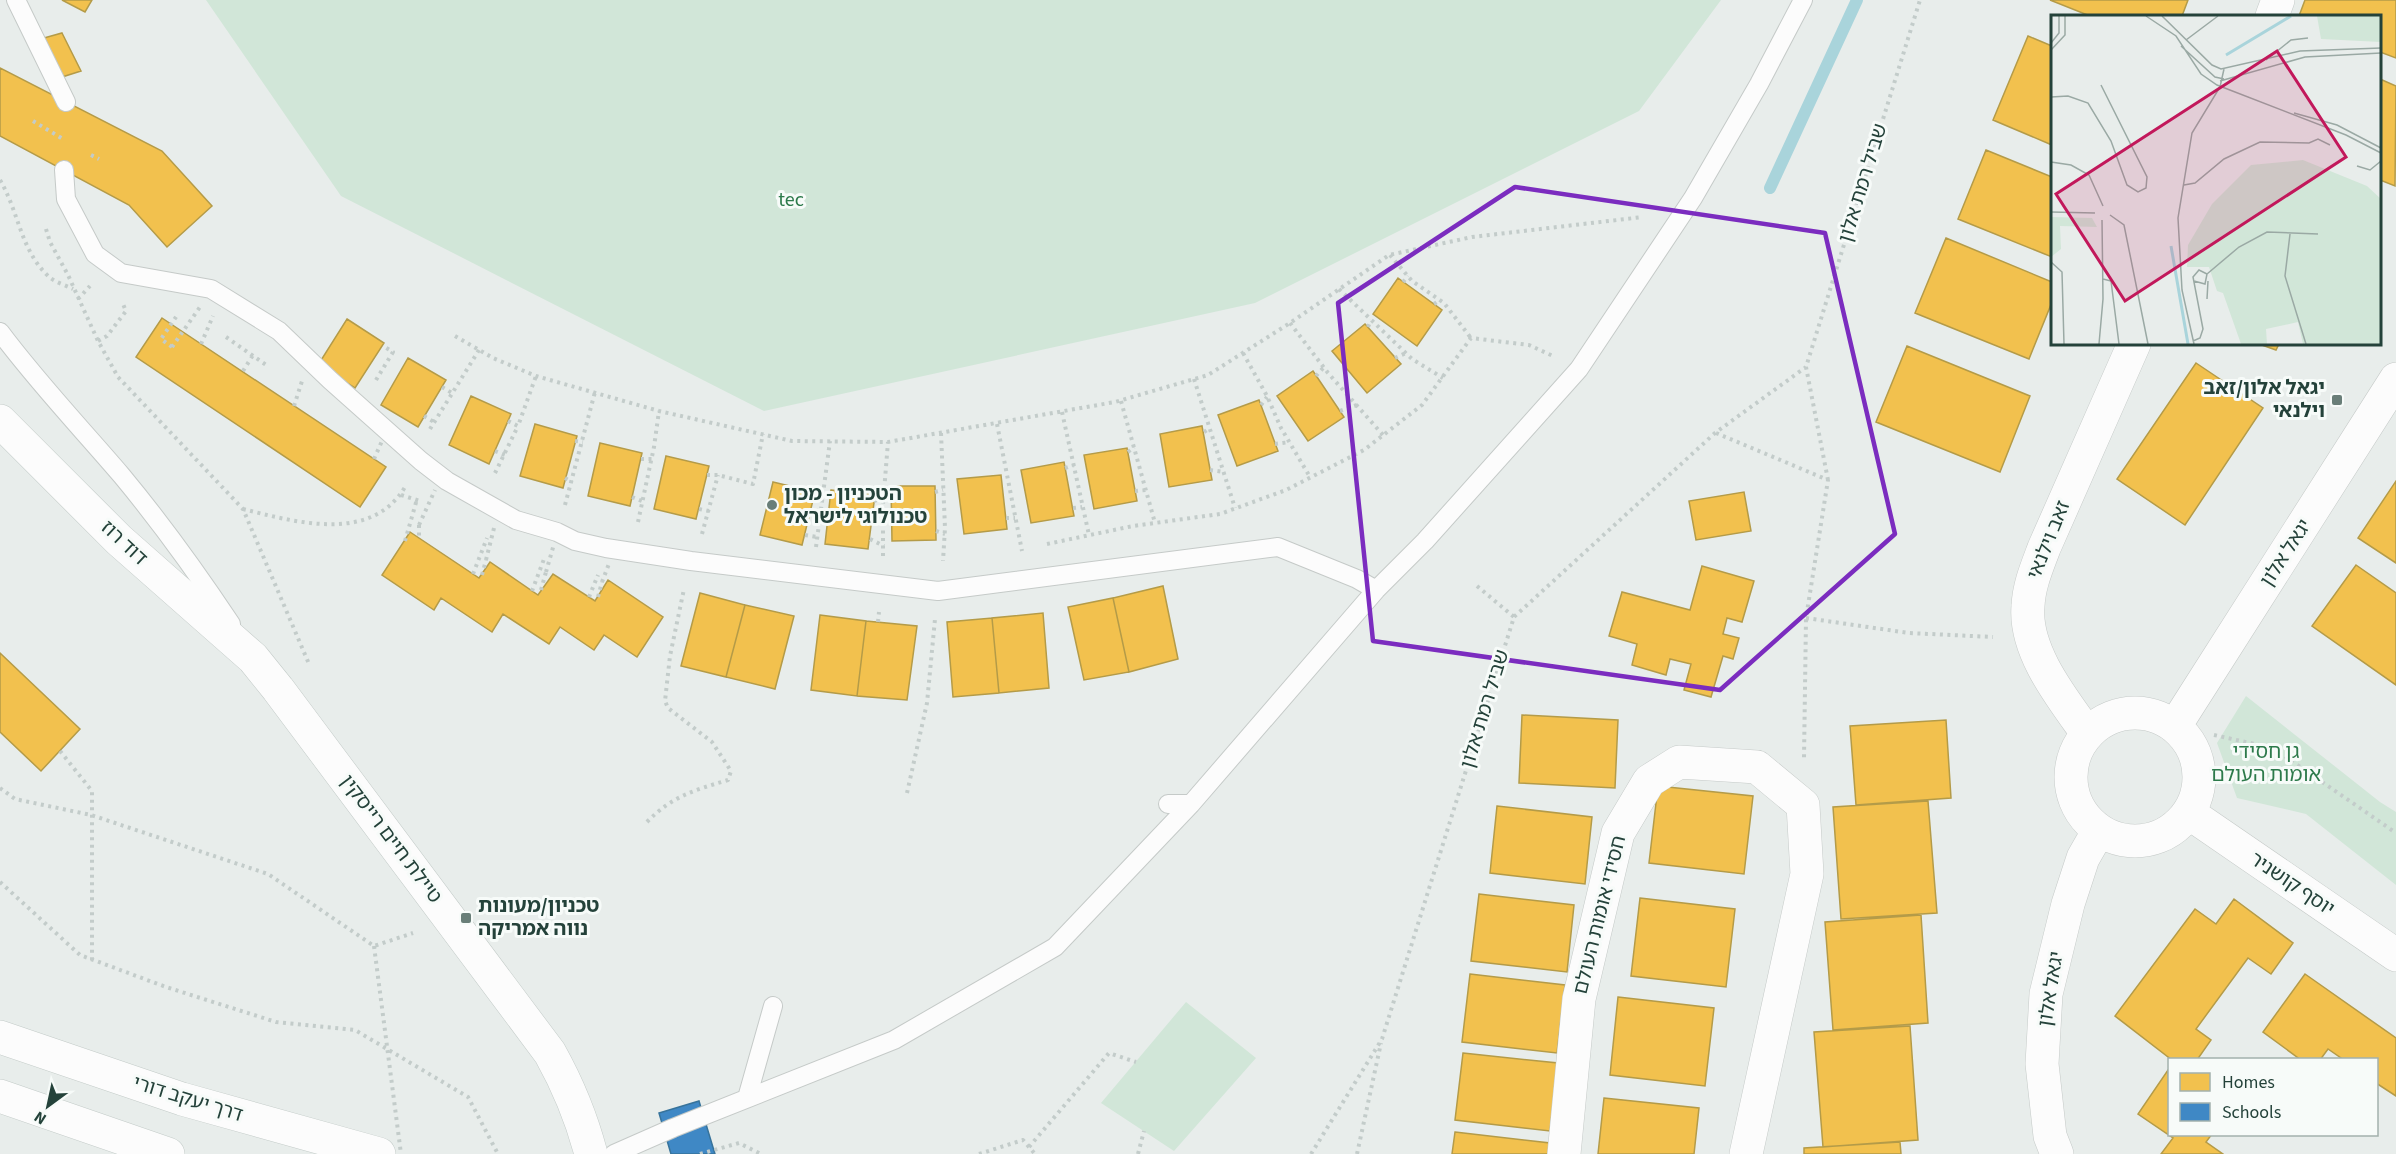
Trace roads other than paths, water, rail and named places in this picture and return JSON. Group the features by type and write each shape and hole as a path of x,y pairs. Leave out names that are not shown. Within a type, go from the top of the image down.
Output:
{"street":[{"path":"2272,15 2278,0"},
{"name":"זאב וילנאי","path":"2087,733 2063,700 2030,641 2027,607 2032,580 2134,345"},
{"name":"יגאל אלון","path":"2175,726 2396,379"},
{"name":"דוד רוז","path":"0,421 119,540 253,658"},
{"name":"טיילת חיים רייסקין","path":"253,658 312,733 550,1053 581,1115 591,1154"},
{"path":"2140,712 2162,717 2175,726 2194,749 2200,771 2198,793 2189,813 2173,830 2152,839 2132,842 2112,838 2094,828 2081,812 2072,794 2070,774 2074,754 2087,733 2099,722 2118,714 2140,712"},
{"name":"חסידי אומות העולם","path":"1564,1154 1579,999 1617,833 1649,781 1679,762 1757,766 1803,805 1808,874 1746,1154"},
{"name":"יוסף קושניר","path":"2189,813 2396,955"},
{"name":"יגאל אלון","path":"2057,1154 2050,1136 2042,1064 2046,994 2068,904 2083,858 2099,830"},
{"name":"דרך יעקב דורי","path":"0,1036 182,1099 379,1154"},
{"path":"0,1096 120,1146 168,1154"}],"lane":[{"path":"16,0 66,102"},
{"path":"615,1154 747,1098 894,1040 1055,947 1191,804 1376,590 1425,541 1579,369 1693,198 1759,84 1803,0"},
{"path":"64,170 66,199 95,254 121,273 211,289 279,331 415,456 447,481 516,520 556,532 575,541 691,561 938,591 1278,546 1357,579 1376,590"},
{"path":"0,332 28,370 144,504 198,575 253,658"},
{"path":"1168,804 1191,804"},
{"path":"747,1098 773,1006"},
{"path":"581,1115 608,1154"}],"waterway":[{"path":"1770,188 1857,0"}],"place":[{"name":"יגאל אלון/זאב וילנאי","path":"2337,400"},
{"name":"הטכניון - מכון טכנולוגי לישראל","path":"772,505"},
{"name":"טכניון/מעונות נווה אמריקה","path":"466,918"}],"park label":[{"name":"tec","path":"791,200"},
{"name":"גן חסידי אומות העולם","path":"2266,764"}]}
